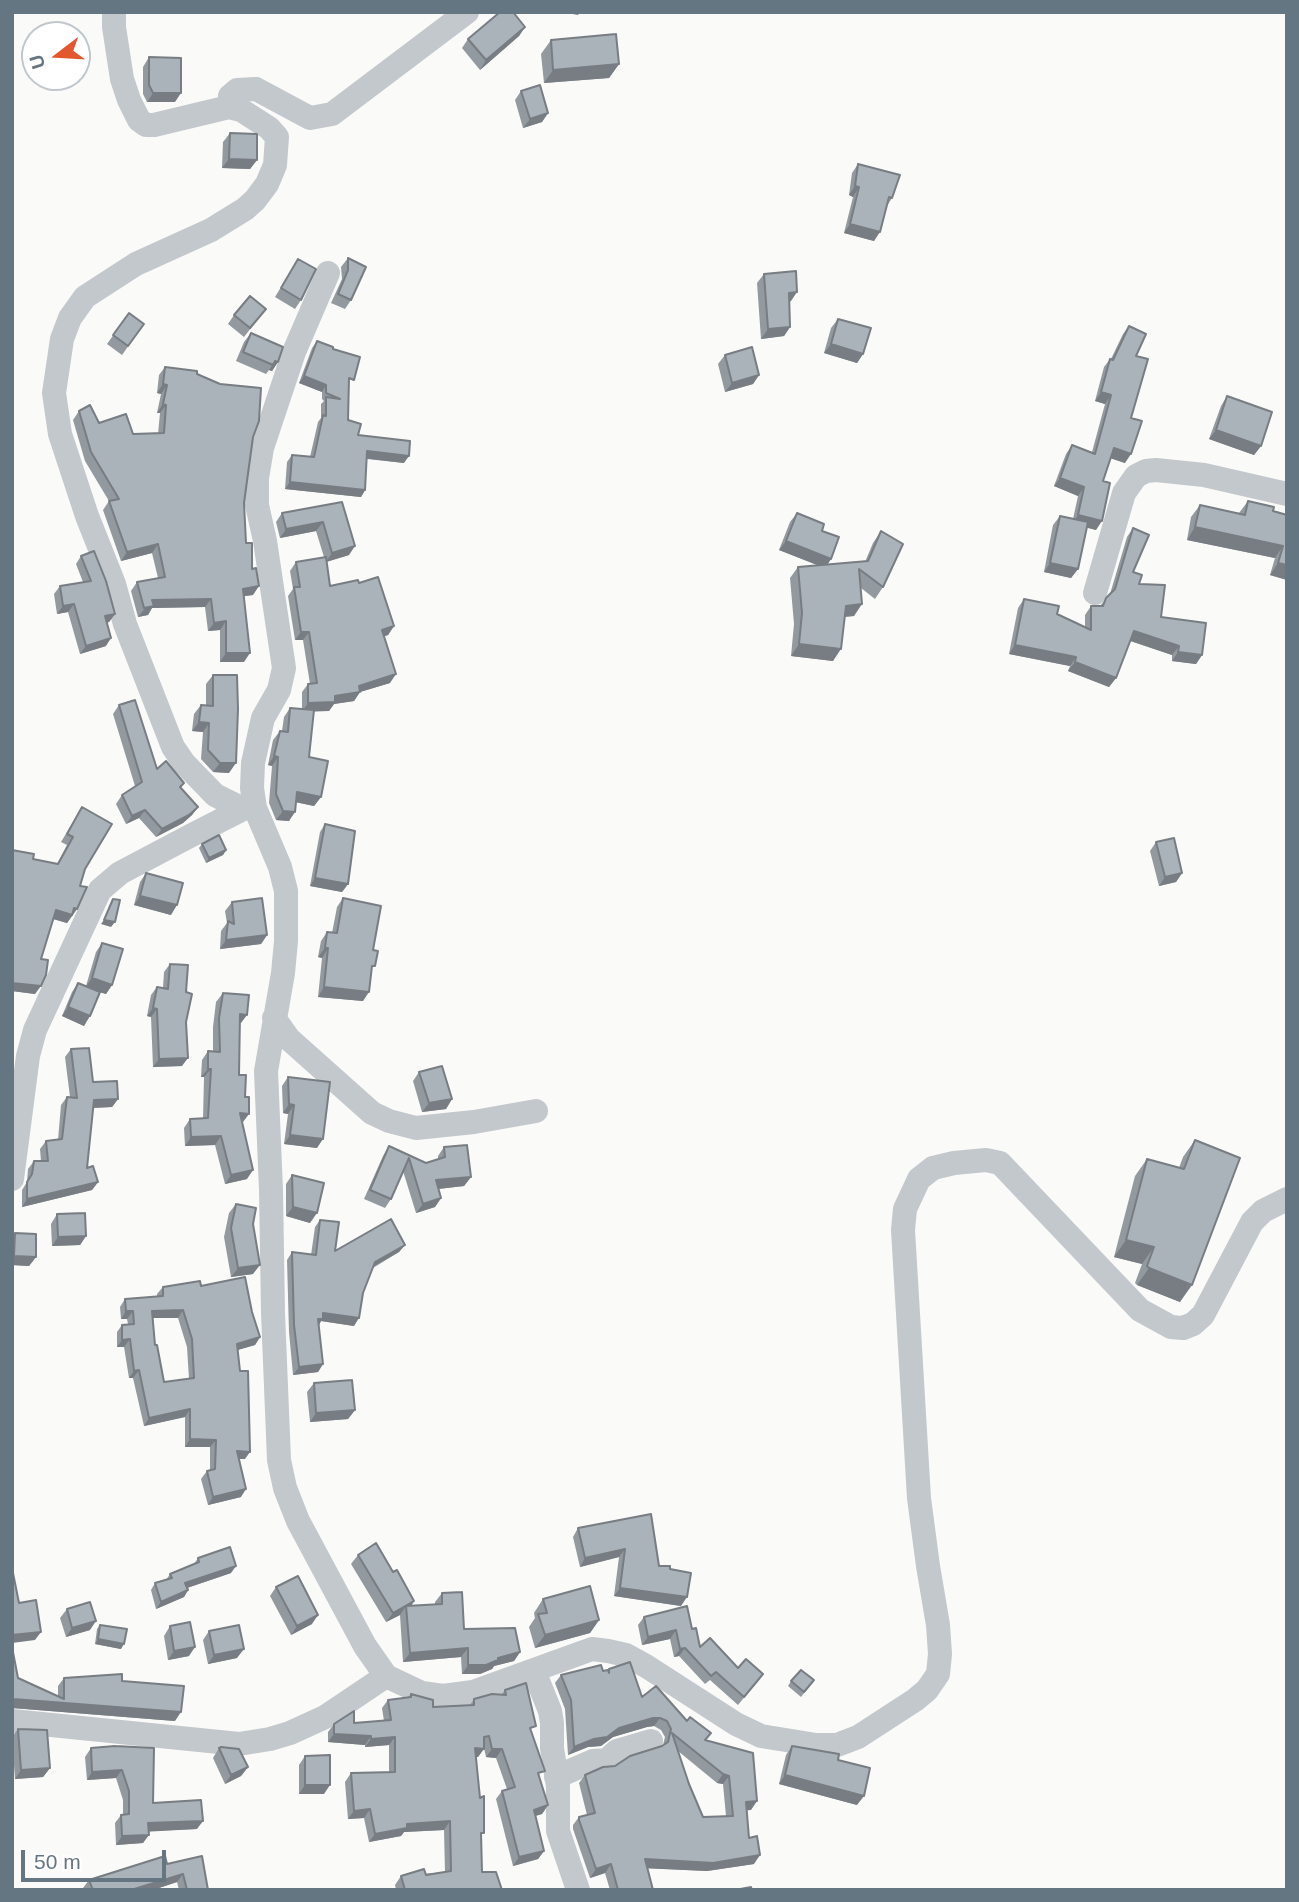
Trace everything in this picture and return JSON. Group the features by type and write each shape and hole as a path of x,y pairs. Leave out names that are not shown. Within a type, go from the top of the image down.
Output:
{"street":[{"path":"114,12 122,79 139,120 146,125 154,125 229,107 242,110 269,128 277,137 275,166 267,184 255,200 228,220 136,264 85,297 70,318 62,340 54,393 60,434 87,516 173,747 184,763 215,795 249,809"},
{"path":"229,107 230,96 237,90 256,89 310,118 332,114 467,12"},
{"path":"328,273 294,352 262,448 257,478 257,505 284,668 279,690 263,718 253,764 249,809 280,867 286,891 286,941 267,1071 272,1313 279,1460 285,1488 298,1521 365,1646 386,1676 422,1693 443,1696 473,1692 592,1649 608,1651 646,1665 736,1724 761,1736 816,1745 837,1745 858,1737 915,1700 927,1690 938,1674 938,1625 919,1498 904,1230 905,1209 919,1179 933,1168 954,1163 986,1160 1000,1163 1140,1310 1171,1327 1183,1328 1203,1315 1252,1222 1263,1211 1287,1199"},
{"path":"1095,593 1124,493 1136,476 1156,470 1204,475 1287,494"},
{"path":"12,1179 27,1056 35,1030 100,890 120,873 249,809"},
{"path":"274,1018 289,1039 372,1113 389,1121 415,1128 474,1122 536,1111"},
{"path":"534,1671 550,1711 558,1831 579,1890"},
{"path":"12,1721 239,1744 270,1740 314,1722 386,1676"},
{"path":"556,1777 593,1762 607,1760 617,1751 651,1741"}],"building":[{"path":"500,12 513,12 525,27 486,60 468,39"},
{"path":"616,34 619,64 553,70 551,40"},
{"path":"149,57 181,58 181,93 153,93 149,85"},
{"path":"540,85 548,113 530,119 521,91"},
{"path":"230,133 257,134 257,160 229,159"},
{"path":"858,164 900,175 892,198 889,197 880,232 850,224 859,187 855,186"},
{"path":"348,258 366,267 351,300 338,294 348,270"},
{"path":"298,259 316,269 301,300 281,288"},
{"path":"796,271 797,292 789,293 790,327 768,329 764,274"},
{"path":"250,296 266,309 250,328 234,315"},
{"path":"129,313 144,324 128,346 113,335"},
{"path":"838,319 871,328 863,354 831,344"},
{"path":"1129,326 1146,334 1136,356 1148,359 1131,418 1142,421 1131,454 1114,448 1103,481 1110,483 1102,521 1078,515 1084,487 1060,478 1072,445 1095,454 1111,395 1101,392 1110,359 1113,360"},
{"path":"251,333 283,347 278,362 275,361 273,365 243,352"},
{"path":"317,341 360,357 354,380 349,378 348,420 361,424 358,435 410,441 409,456 367,451 365,490 290,482 292,455 314,457 323,415 326,416 326,397 340,399 326,393 326,385 304,376"},
{"path":"752,347 759,375 732,383 725,355"},
{"path":"165,367 197,371 197,374 220,384 261,388 259,421 253,437 244,503 246,543 252,543 252,569 256,568 259,586 243,589 250,653 226,653 226,621 214,623 211,599 152,600 154,606 144,608 137,582 165,577 158,544 127,552 109,501 119,499 91,452 79,411 90,405 99,423 126,414 133,434 164,433 166,405 163,404 167,385 163,384"},
{"path":"1227,396 1272,412 1261,446 1216,430"},
{"path":"1248,501 1274,507 1273,511 1287,515 1287,565 1278,563 1283,546 1195,527 1200,505 1245,515"},
{"path":"342,502 355,546 332,553 323,522 286,529 282,513"},
{"path":"797,513 824,524 822,531 839,537 831,559 786,541"},
{"path":"1060,516 1088,522 1078,569 1050,563"},
{"path":"1133,528 1149,535 1133,572 1142,575 1139,584 1165,585 1161,617 1206,623 1202,655 1178,652 1179,646 1134,631 1116,678 1075,662 1076,657 1015,645 1024,599 1059,606 1057,614 1091,630 1091,606 1103,606 1106,598 1115,589"},
{"path":"881,531 903,544 883,587 859,569 862,604 846,606 841,649 799,644 802,613 798,567 868,561"},
{"path":"94,551 115,614 105,616 111,638 86,646 74,604 63,606 60,586 91,581 81,556"},
{"path":"326,557 330,586 358,580 359,583 378,577 394,626 382,630 396,674 359,686 360,692 335,696 335,702 308,703 308,684 317,683 309,632 301,632 294,587 300,587 296,562"},
{"path":"213,675 237,675 236,763 220,763 208,750 209,723 199,722 201,705 213,706"},
{"path":"135,700 157,769 166,761 184,783 180,787 198,807 189,815 162,829 145,810 132,816 122,795 142,782 119,705"},
{"path":"290,708 314,710 309,757 328,761 321,797 297,792 295,812 283,811 276,794 278,757 274,756 280,731 288,732"},
{"path":"82,807 112,824 85,869 80,886 87,887 72,915 56,910 41,959 48,960 41,986 12,983 12,850 34,854 33,859 58,864 73,837 67,834"},
{"path":"325,824 355,831 348,884 315,878"},
{"path":"219,835 226,850 209,858 202,844"},
{"path":"1174,838 1182,873 1165,877 1156,842"},
{"path":"146,873 183,883 177,905 140,896"},
{"path":"262,898 267,935 226,940 228,921 234,924 232,902"},
{"path":"343,898 381,906 373,950 378,951 375,966 372,966 369,992 324,987 327,932 337,933"},
{"path":"113,899 120,900 115,922 104,920"},
{"path":"102,943 123,949 112,985 92,978"},
{"path":"170,964 188,965 186,992 192,994 186,1022 188,1058 159,1059 157,1009 153,1008 157,987 168,989"},
{"path":"78,983 100,992 90,1016 68,1007"},
{"path":"223,993 249,995 247,1015 240,1014 239,1075 246,1075 245,1097 249,1097 249,1114 240,1113 253,1170 231,1175 221,1136 191,1137 190,1119 208,1118 211,1069 208,1069 208,1051 220,1052 219,1018"},
{"path":"89,1048 93,1082 117,1081 118,1099 94,1100 87,1168 93,1166 98,1182 27,1199 27,1182 32,1174 34,1161 48,1161 46,1141 62,1139 67,1097 77,1098 71,1049"},
{"path":"442,1066 452,1099 429,1103 419,1072"},
{"path":"288,1077 330,1082 323,1139 290,1135 294,1105 289,1104"},
{"path":"1195,1140 1240,1158 1192,1285 1149,1268 1147,1266 1154,1247 1126,1240 1147,1159 1184,1169"},
{"path":"467,1145 471,1177 436,1180 441,1198 423,1204 409,1158 391,1199 370,1190 389,1146 426,1163 445,1157 444,1147"},
{"path":"292,1175 324,1183 317,1213 293,1207"},
{"path":"236,1204 256,1208 253,1224 260,1265 238,1268 231,1228"},
{"path":"85,1213 86,1236 58,1237 57,1214"},
{"path":"391,1219 405,1245 375,1262 363,1293 359,1318 323,1313 323,1319 318,1319 323,1364 299,1367 294,1325 292,1252 316,1255 320,1220 339,1222 335,1251"},
{"path":"15,1233 36,1234 36,1257 14,1256"},
{"path":"245,1277 260,1337 237,1344 240,1371 248,1371 250,1452 237,1451 246,1489 213,1497 207,1471 215,1469 216,1440 190,1439 190,1409 149,1418 139,1370 134,1371 130,1339 122,1340 122,1325 134,1324 133,1311 126,1311 125,1299 163,1296 163,1287 200,1281 201,1286","holes":["183,1310 192,1339 194,1378 164,1382 155,1345 152,1311"]},
{"path":"352,1380 355,1410 316,1413 314,1383"},
{"path":"651,1514 659,1566 670,1566 670,1569 691,1573 687,1597 620,1588 625,1549 585,1558 578,1528"},
{"path":"376,1543 393,1572 397,1570 414,1601 393,1613 358,1555"},
{"path":"230,1547 236,1566 185,1583 188,1590 161,1602 155,1583 172,1578 170,1574 199,1562 198,1558"},
{"path":"12,1568 19,1603 36,1600 41,1632 12,1635"},
{"path":"298,1576 318,1615 297,1626 276,1587"},
{"path":"590,1586 599,1620 545,1635 538,1614 547,1613 543,1599"},
{"path":"462,1592 464,1629 515,1628 520,1652 498,1658 486,1665 468,1665 468,1648 410,1653 406,1606 442,1604 442,1593"},
{"path":"90,1602 96,1621 72,1628 67,1609"},
{"path":"687,1606 692,1629 696,1628 700,1647 710,1638 738,1668 746,1659 763,1674 744,1697 716,1672 711,1676 685,1648 680,1649 676,1630 648,1637 644,1617"},
{"path":"190,1622 195,1647 174,1651 170,1626"},
{"path":"100,1625 127,1629 124,1644 98,1639"},
{"path":"239,1625 244,1649 214,1655 209,1631"},
{"path":"12,1647 18,1678 64,1699 64,1678 122,1674 122,1681 184,1686 181,1712 13,1699"},
{"path":"630,1662 642,1697 656,1686 687,1721 690,1717 711,1733 705,1740 753,1753 757,1801 746,1802 749,1838 757,1836 760,1855 713,1863 645,1859 653,1890 618,1890 611,1864 596,1869 579,1820 579,1817 595,1813 585,1775 603,1767 615,1766 630,1756 662,1746 668,1742 671,1729 667,1721 653,1718 619,1728 607,1737 574,1747 571,1700 561,1675 601,1665 603,1671 608,1670 609,1673 609,1669","holes":["672,1733 729,1776 733,1816 703,1817"]},
{"path":"801,1670 814,1680 804,1692 791,1681"},
{"path":"526,1683 536,1726 530,1728 545,1771 538,1773 548,1805 534,1810 544,1851 519,1857 502,1791 515,1787 502,1749 492,1749 489,1736 484,1737 484,1749 475,1748 480,1798 484,1796 482,1872 496,1872 502,1890 405,1890 401,1876 424,1869 426,1875 451,1871 450,1821 407,1824 407,1828 375,1834 370,1809 354,1811 351,1773 395,1772 395,1737 371,1739 371,1736 334,1734 334,1724 354,1711 354,1723 391,1720 388,1700 411,1697 411,1694 433,1700 433,1707 474,1705 474,1699 492,1694 506,1695 505,1690"},
{"path":"18,1729 47,1730 50,1768 21,1770"},
{"path":"792,1746 839,1754 838,1760 870,1768 864,1796 785,1775"},
{"path":"91,1748 154,1748 153,1803 201,1800 203,1821 148,1823 149,1835 122,1836 121,1815 129,1814 129,1791 122,1770 92,1772"},
{"path":"219,1748 239,1749 248,1767 231,1775"},
{"path":"330,1755 330,1785 305,1785 305,1756"},
{"path":"165,1856 167,1864 202,1856 208,1890 187,1890 183,1874 131,1890 93,1890 89,1880"}]}
